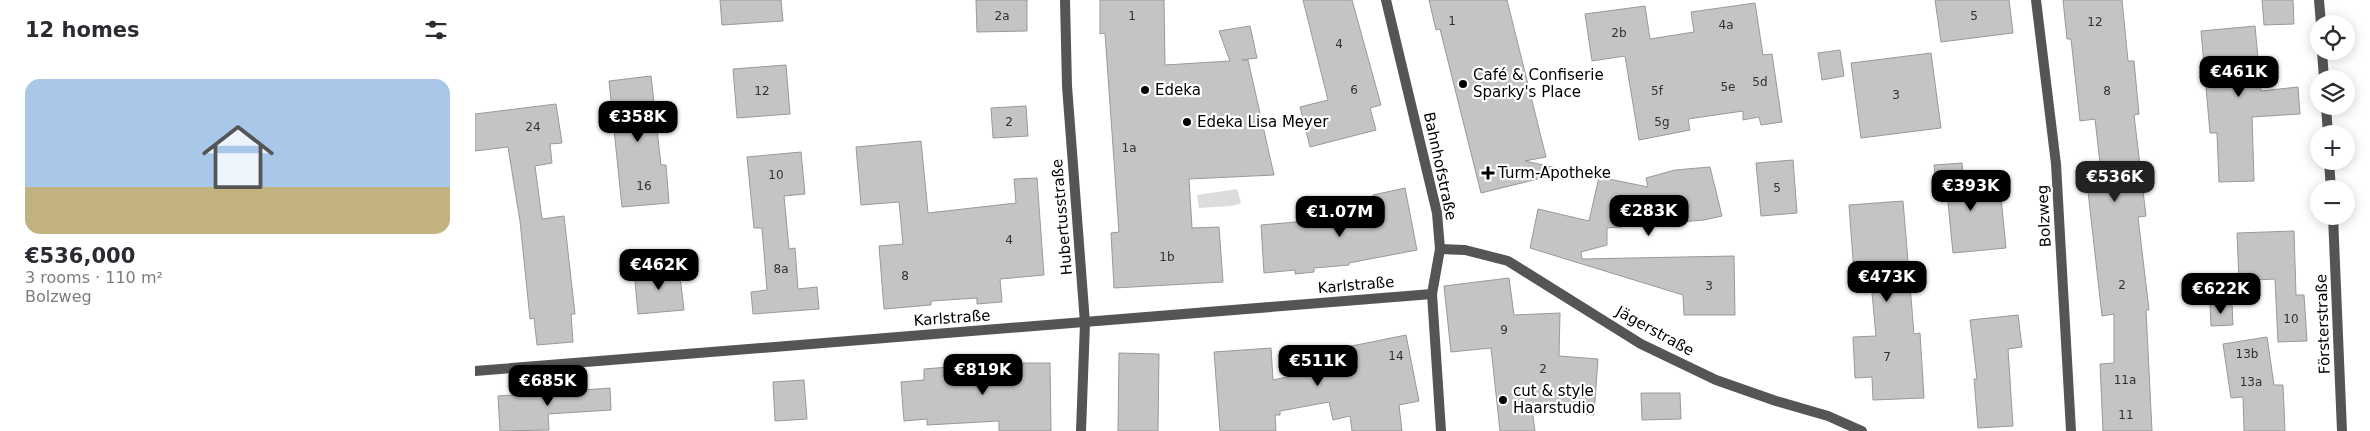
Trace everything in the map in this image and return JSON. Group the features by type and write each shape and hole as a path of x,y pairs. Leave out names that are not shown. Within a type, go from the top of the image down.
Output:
{"street":[{"name":"Hubertusstraße","path":"1065,0 1067,86 1085,323 1081,431"},
{"name":"Bahnhofstraße","path":"1386,0 1437,213 1440,249 1432,294 1441,431"},
{"name":"Bolzweg","path":"2036,0 2056,164 2071,431"},
{"path":"2319,0 2320,15"},
{"name":"Försterstraße","path":"2333,225 2342,431"},
{"name":"Jägerstraße","path":"1440,249 1465,250 1508,261 1641,344 1716,380 1776,401 1828,416 1862,431"},
{"name":"Karlstraße","path":"475,371 1432,294"}],"shaded area":[{"path":"1237,189 1241,203 1232,206 1199,208 1197,195"}],"building":[{"path":"720,0 781,0 783,21 722,25"},
{"path":"976,0 1027,0 1027,31 977,32"},
{"path":"1100,0 1164,0 1165,65 1230,61 1219,31 1250,26 1257,58 1242,60 1248,60 1274,175 1189,179 1192,228 1219,227 1223,282 1114,288 1111,233 1119,232 1105,33 1100,34"},
{"path":"1303,0 1352,0 1381,105 1370,108 1376,130 1310,147 1300,107 1328,100"},
{"path":"1429,0 1507,0 1546,157 1525,161 1570,171 1481,193 1440,29 1436,30"},
{"path":"1935,0 2009,0 2013,33 1941,42"},
{"path":"2063,0 2122,0 2128,61 2134,61 2139,114 2134,115 2146,216 2138,217 2149,310 2146,310 2152,431 2103,431 2100,364 2114,363 2114,314 2102,316 2085,165 2100,163 2095,119 2080,121 2071,39 2067,39"},
{"path":"2262,0 2293,0 2294,24 2264,25"},
{"path":"1755,3 1763,55 1772,54 1782,122 1761,125 1759,117 1743,120 1743,111 1688,119 1690,130 1639,140 1625,56 1592,61 1585,14 1645,6 1650,39 1694,32 1691,12"},
{"path":"2255,26 2261,91 2298,87 2300,114 2252,117 2254,181 2219,182 2217,133 2210,133 2201,31"},
{"path":"1840,50 1844,76 1822,80 1818,53"},
{"path":"1931,53 1941,128 1861,138 1851,63"},
{"path":"786,65 790,114 737,118 733,69"},
{"path":"651,76 661,165 666,165 669,203 622,207 609,81"},
{"path":"556,104 562,143 550,144 552,163 535,166 542,219 564,216 575,314 571,314 573,342 537,345 534,318 530,319 520,221 508,147 475,151 475,114"},
{"path":"1026,106 1028,136 993,138 991,108"},
{"path":"921,141 928,213 1016,203 1014,179 1037,178 1044,275 1000,279 1002,302 977,304 977,298 931,301 931,305 884,309 879,246 903,244 899,202 861,205 856,147"},
{"path":"801,152 805,194 784,196 789,249 795,248 798,289 817,287 819,309 753,314 751,292 767,290 762,228 754,228 747,157"},
{"path":"1793,160 1797,213 1761,216 1756,163"},
{"path":"1962,163 1964,190 2000,187 2006,248 1953,253 1947,193 1937,194 1934,165"},
{"path":"1710,167 1722,216 1704,220 1607,228 1607,245 1581,252 1582,259 1734,256 1735,315 1684,315 1683,295 1530,248 1538,209 1589,221 1599,177 1648,187 1646,178 1675,170"},
{"path":"1405,188 1417,250 1349,263 1349,265 1314,268 1314,272 1295,274 1295,270 1264,273 1261,225 1377,215 1373,195"},
{"path":"1903,201 1914,334 1920,333 1924,398 1873,400 1872,377 1855,378 1853,337 1876,336 1870,272 1854,273 1849,205"},
{"path":"2294,231 2296,295 2304,295 2307,341 2278,342 2275,279 2239,281 2237,233"},
{"path":"679,268 684,310 638,314 634,271"},
{"path":"1509,278 1514,315 1560,313 1559,356 1598,359 1594,415 1532,409 1535,431 1500,431 1491,348 1451,352 1444,286"},
{"path":"2232,303 2233,325 2211,326 2210,304"},
{"path":"2018,315 2022,347 2008,349 2013,426 1978,428 1974,379 1977,379 1970,320"},
{"path":"1406,335 1419,401 1399,405 1402,431 1352,431 1350,416 1333,420 1329,402 1280,411 1280,415 1275,415 1276,431 1220,431 1214,352 1271,348 1273,380 1321,370 1317,353"},
{"path":"2267,337 2274,385 2283,385 2285,431 2244,431 2243,397 2231,398 2223,344"},
{"path":"1119,353 1159,354 1158,431 1118,431"},
{"path":"999,363 1050,363 1051,431 999,431 999,421 927,425 927,419 904,421 901,382 924,380 924,369"},
{"path":"804,380 807,419 775,421 773,382"},
{"path":"610,388 611,410 548,414 549,430 500,431 498,396"},
{"path":"1641,393 1680,393 1681,419 1642,420"}],"place":[{"name":"Café & Confiserie Sparky's Place","path":"1463,84"},
{"name":"Edeka","path":"1145,90"},
{"name":"Edeka Lisa Meyer","path":"1187,122"},
{"name":"Turm-Apotheke","path":"1488,173"},
{"name":"cut & style Haarstudio","path":"1503,400"}]}
